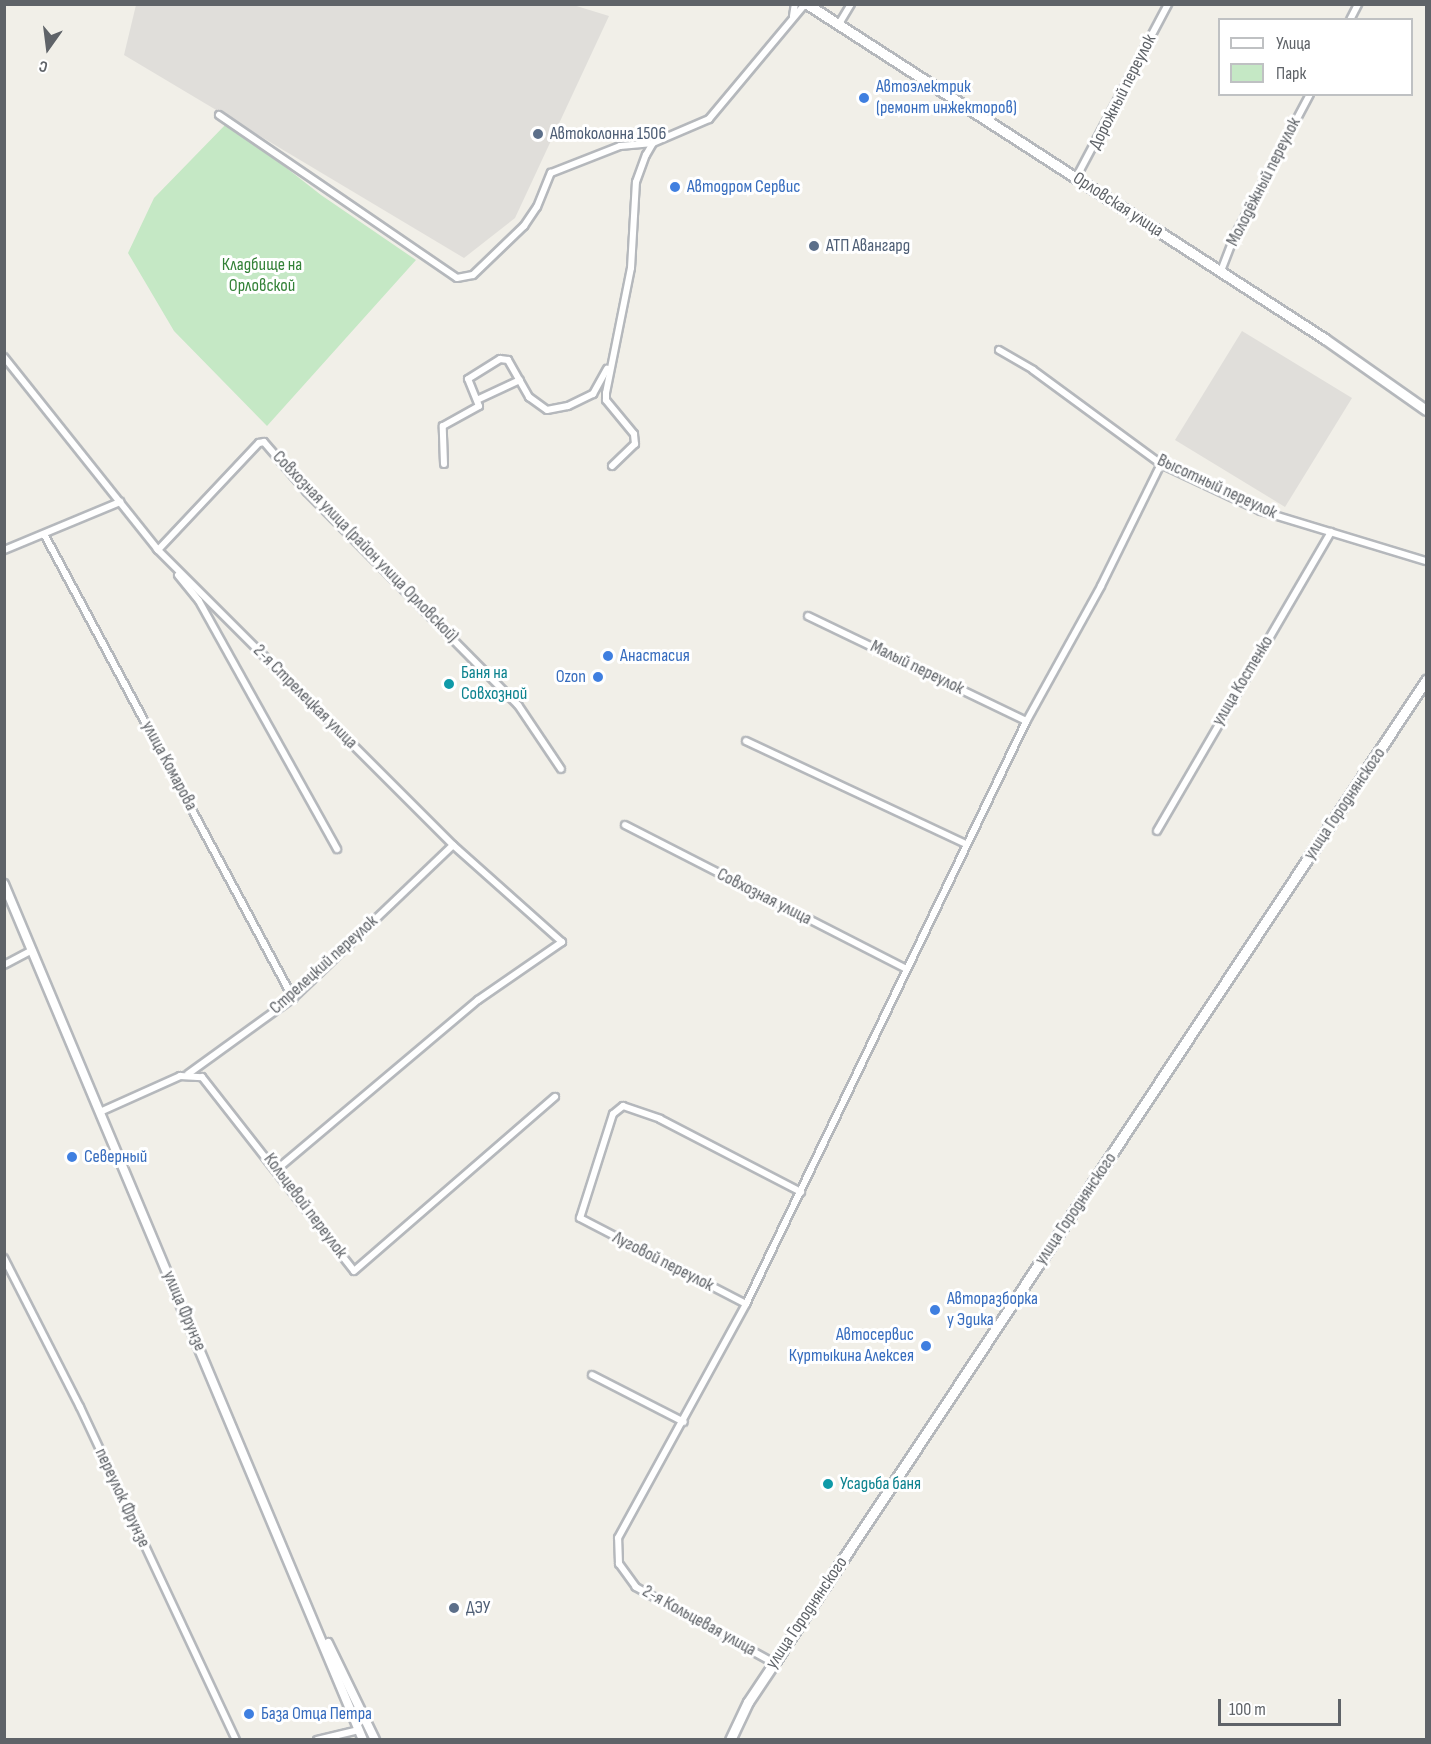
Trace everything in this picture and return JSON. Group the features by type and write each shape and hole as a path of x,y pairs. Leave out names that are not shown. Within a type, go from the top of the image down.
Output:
{"main road":[{"name":"Орловская улица","path":"806,4 1221,271 1426,410"},
{"name":"улица Городнянского","path":"730,1740 748,1702 1426,680"},
{"path":"723,1740 748,1702"},
{"path":"738,1740 748,1702"}],"street":[{"path":"790,22 795,4"},
{"path":"219,115 457,278 473,275 524,226 537,207 551,172 620,146 653,143 709,119 806,4"},
{"path":"839,24 851,4"},
{"name":"Дорожный переулок","path":"1076,178 1168,4"},
{"path":"1351,18 1358,4"},
{"path":"798,13 817,11"},
{"name":"Молодёжный переулок","path":"1221,271 1233,239 1309,96"},
{"path":"606,400 610,368 631,268 636,182 653,143"},
{"name":"Высотный переулок","path":"999,350 1033,370 1161,464 1261,512 1426,561"},
{"name":"2-я Стрелецкая улица","path":"4,357 199,601 337,849"},
{"path":"444,464 443,426 476,410 479,399 468,382 469,378 500,359 509,362 530,397 544,409 568,406 593,394 610,368"},
{"path":"479,399 520,380"},
{"path":"593,394 606,400 635,438 633,448 612,465"},
{"name":"Совхозная улица (район улица Орловской)","path":"157,549 264,442 307,492 518,705 561,769"},
{"path":"592,1375 684,1422 801,1192 904,968 1026,721 1101,586 1161,464"},
{"path":"4,550 120,502"},
{"name":"улица Костенко","path":"1157,831 1331,532"},
{"name":"улица Комарова","path":"44,534 293,998"},
{"name":"2-я Стрелецкая улица","path":"157,549 453,845 562,942 478,1000 277,1169"},
{"name":"Малый переулок","path":"808,616 1026,721"},
{"path":"746,741 966,844"},
{"name":"Совхозная улица","path":"625,825 904,968"},
{"name":"Стрелецкий переулок","path":"187,1075 293,998 453,845"},
{"name":"улица Фрунзе","path":"4,884 363,1740"},
{"path":"4,965 32,950"},
{"path":"100,1112 187,1075"},
{"name":"Кольцевой переулок","path":"187,1075 206,1081 277,1169 354,1271 555,1098"},
{"name":"Луговой переулок","path":"746,1304 580,1218 613,1114 623,1107 660,1119 801,1192"},
{"name":"переулок Фрунзе","path":"4,1258 80,1407 236,1740"},
{"name":"2-я Кольцевая улица","path":"684,1422 618,1538 618,1557 626,1577 651,1597 774,1663"},
{"path":"315,1623 350,1683 375,1740"},
{"path":"317,1740 359,1730"}],"shaded area":[{"path":"570,4 609,16 515,218 464,258 124,55 136,5"},
{"path":"1242,331 1352,398 1285,507 1175,440"}],"green space":[{"name":"Кладбище на Орловской","path":"228,122 321,195 416,260 267,426 174,331 128,253 154,198"}],"place":[{"name":"Автоэлектрик (ремонт инжекторов)","path":"864,98"},
{"name":"Автоколонна 1506","path":"538,134"},
{"name":"Автодром Сервис","path":"675,187"},
{"name":"АТП Авангард","path":"814,246"},
{"name":"Анастасия","path":"608,656"},
{"name":"Ozon","path":"598,677"},
{"name":"Баня на Совхозной","path":"449,684"},
{"name":"Северный","path":"72,1157"},
{"name":"Авторазборка у Эдика","path":"935,1310"},
{"name":"Автосервис Куртыкина Алексея","path":"926,1346"},
{"name":"Усадьба баня","path":"828,1484"},
{"name":"ДЭУ","path":"454,1608"},
{"name":"База Отца Петра","path":"249,1714"}]}
